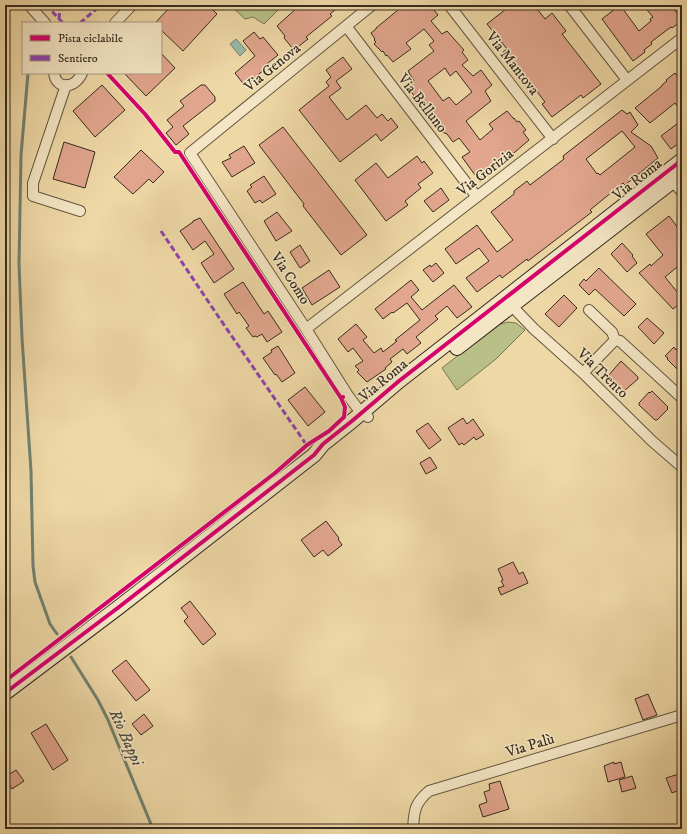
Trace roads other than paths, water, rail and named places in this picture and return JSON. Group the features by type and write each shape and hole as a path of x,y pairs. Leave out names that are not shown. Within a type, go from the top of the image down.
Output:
{"street":[{"path":"29,5 44,22"},
{"path":"116,22 132,5"},
{"name":"Via Genova","path":"190,153 372,5"},
{"name":"Via Mantova","path":"449,5 553,139"},
{"path":"569,5 627,80"},
{"name":"Via Belluno","path":"346,26 477,197"},
{"name":"Via Gorizia","path":"306,329 682,38"},
{"path":"54,74 54,77 59,83 66,85 73,84 79,80 82,74"},
{"path":"66,85 33,183 33,196 80,211"},
{"name":"Via Como","path":"190,153 347,394 365,415"},
{"name":"Via Roma","path":"5,693 119,607 318,452 323,444 365,415 399,382 676,180 682,160"},
{"name":"Via Trento","path":"508,302 652,441 682,467"},
{"path":"589,310 612,332 615,340"},
{"path":"583,373 615,340"},
{"path":"615,340 620,341 682,398"},
{"name":"Via Palù","path":"413,829 414,813 420,799 429,791 682,715"}],"waterway":[{"name":"Rio Bappi","path":"28,74 21,155 19,264 22,338 31,471 33,566 35,582 50,624 57,634"},
{"name":"Rio Bappi","path":"71,657 98,700 108,720 153,829"}]}
